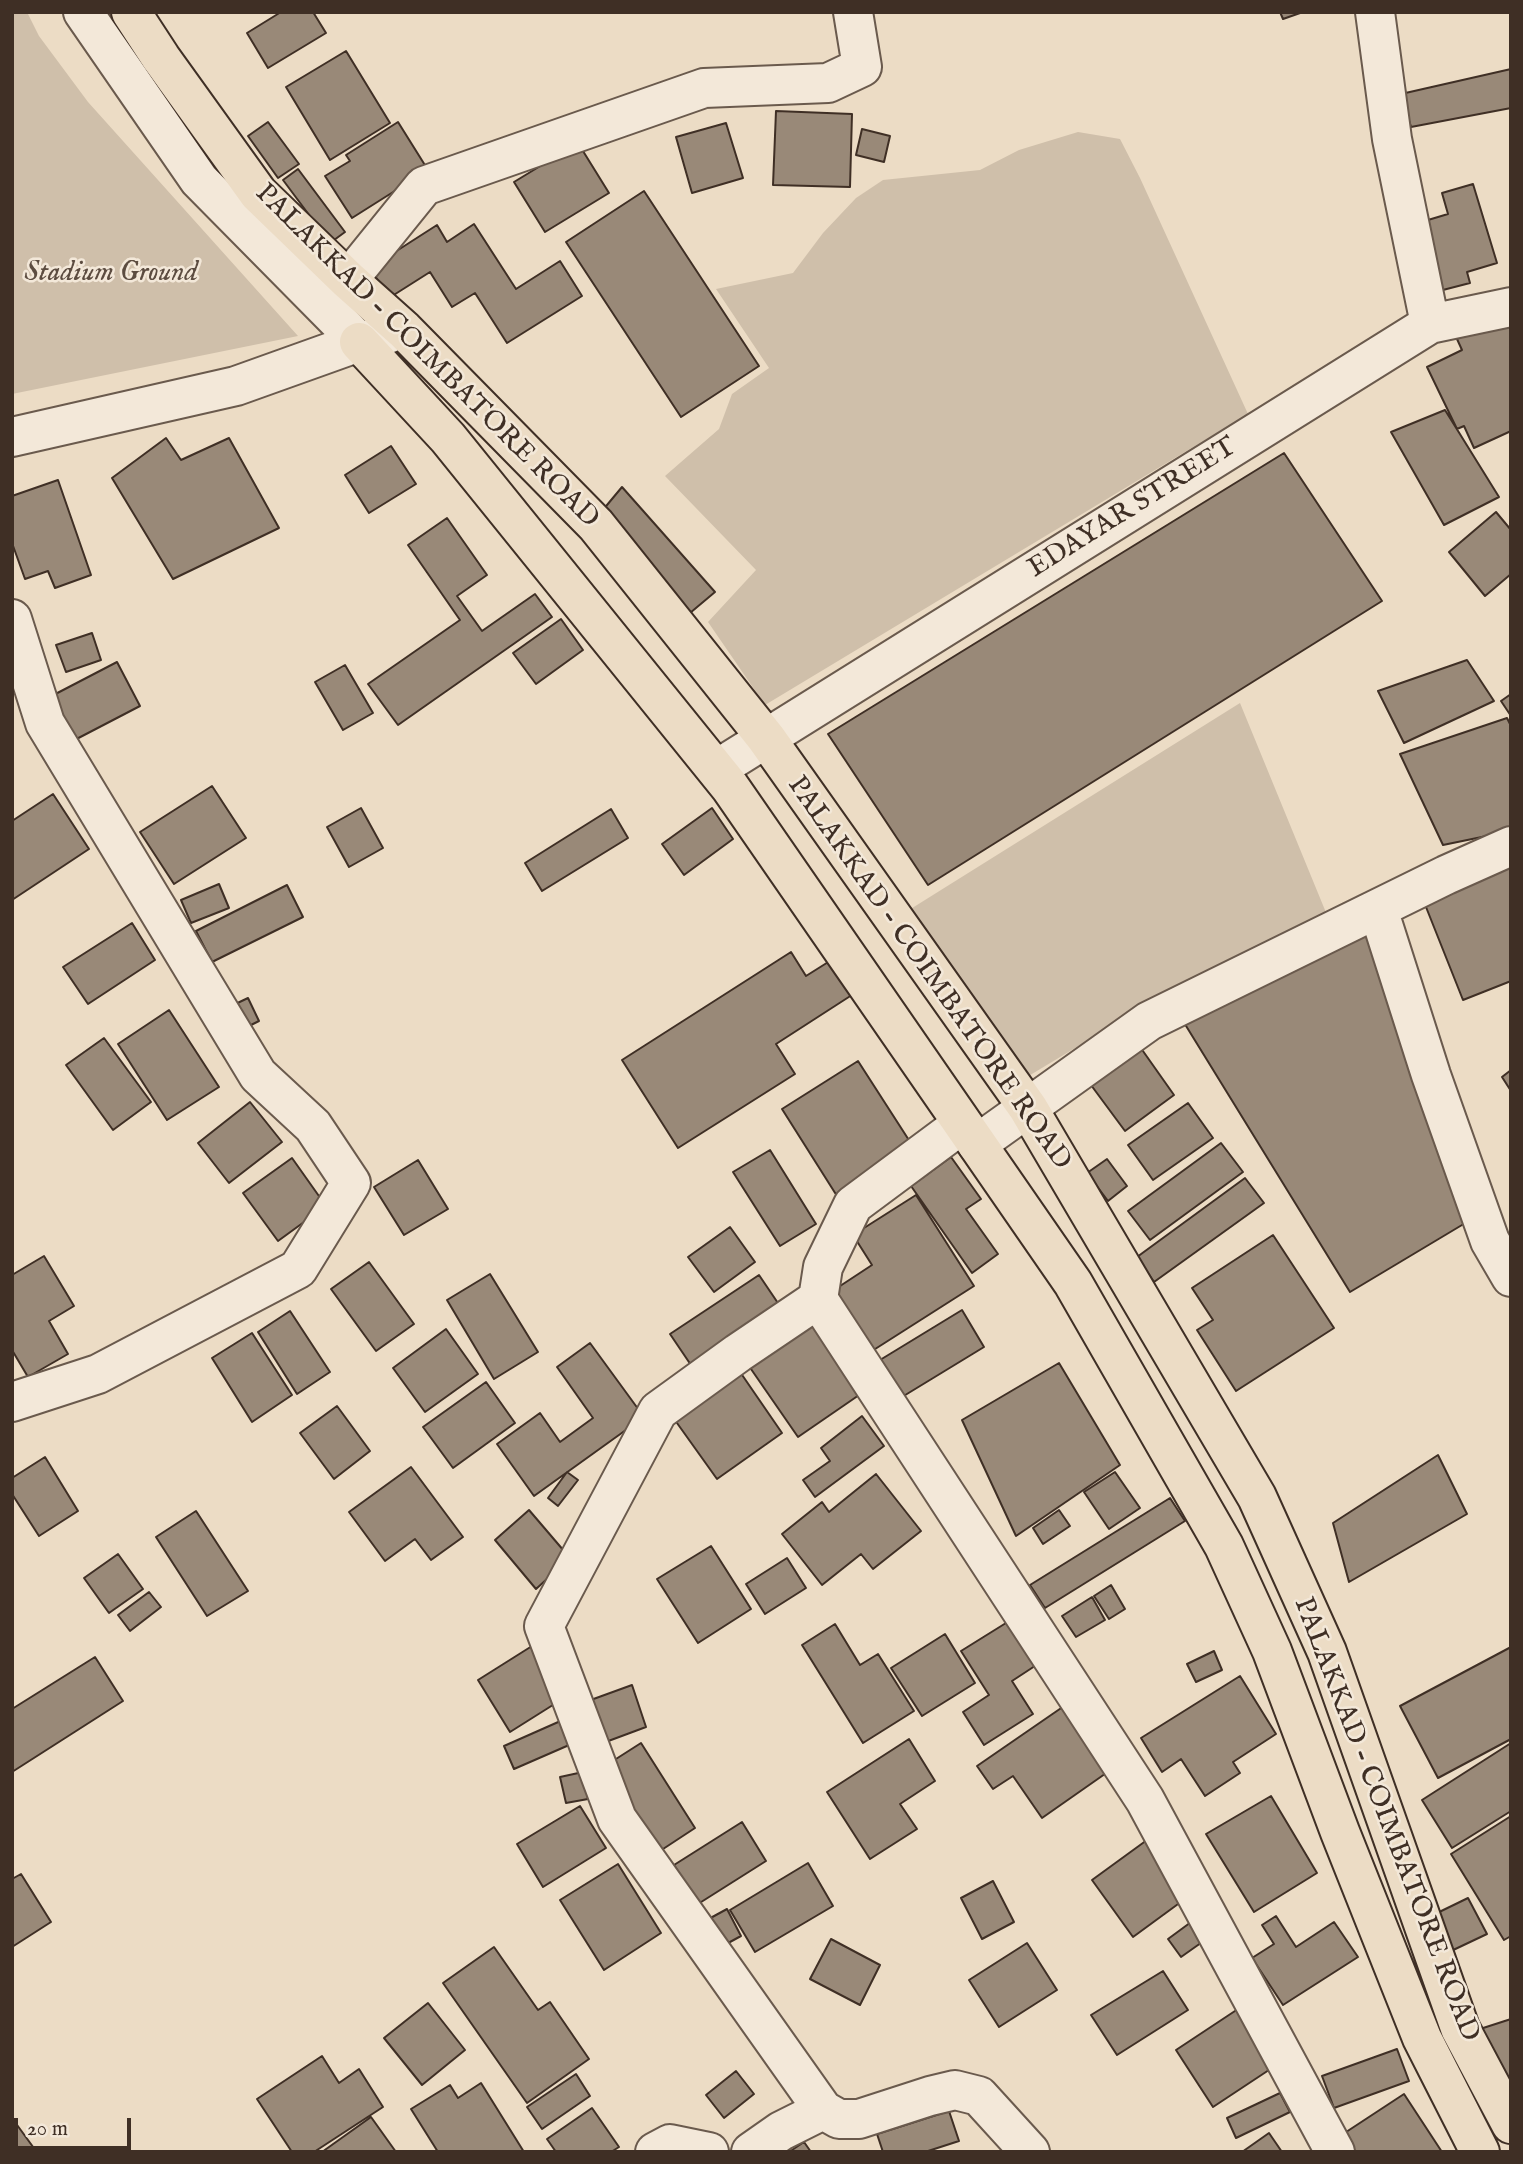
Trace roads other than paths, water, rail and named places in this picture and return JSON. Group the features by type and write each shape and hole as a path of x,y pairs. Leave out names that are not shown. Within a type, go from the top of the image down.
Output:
{"main road":[{"name":"PALAKKAD - COIMBATORE ROAD","path":"131,12 258,192 348,281 404,330 596,525 766,738 1028,1108 1257,1497 1327,1652 1460,2028 1511,2124"},
{"name":"PALAKKAD - COIMBATORE ROAD","path":"359,342 448,438 717,769 1073,1283 1224,1546 1272,1651 1422,2038 1480,2152"}],"street":[{"path":"83,12 199,180 359,342"},
{"path":"348,281 424,186 704,88 828,83 862,67 853,12"},
{"path":"1375,12 1392,139 1430,324"},
{"name":"EDAYAR STREET","path":"717,769 1430,324 1511,307"},
{"path":"12,437 236,386 359,342 404,330"},
{"path":"12,618 45,723 52,735 258,1075 313,1126 351,1183 298,1269 98,1374 12,1402"},
{"path":"1335,2152 1145,1800 818,1299 824,1267 853,1205 969,1134 1028,1108 1149,1021 1511,846"},
{"path":"1378,909 1430,1075 1490,1241 1511,1277"},
{"path":"818,1299 658,1411 544,1626 617,1819 823,2110 839,2119 859,2119 930,2095 955,2090 979,2096 1030,2152"},
{"path":"751,2152 781,2131 823,2110"},
{"path":"655,2152 670,2144 709,2152"}],"park label":[{"name":"Stadium Ground","path":"111,274"}]}
